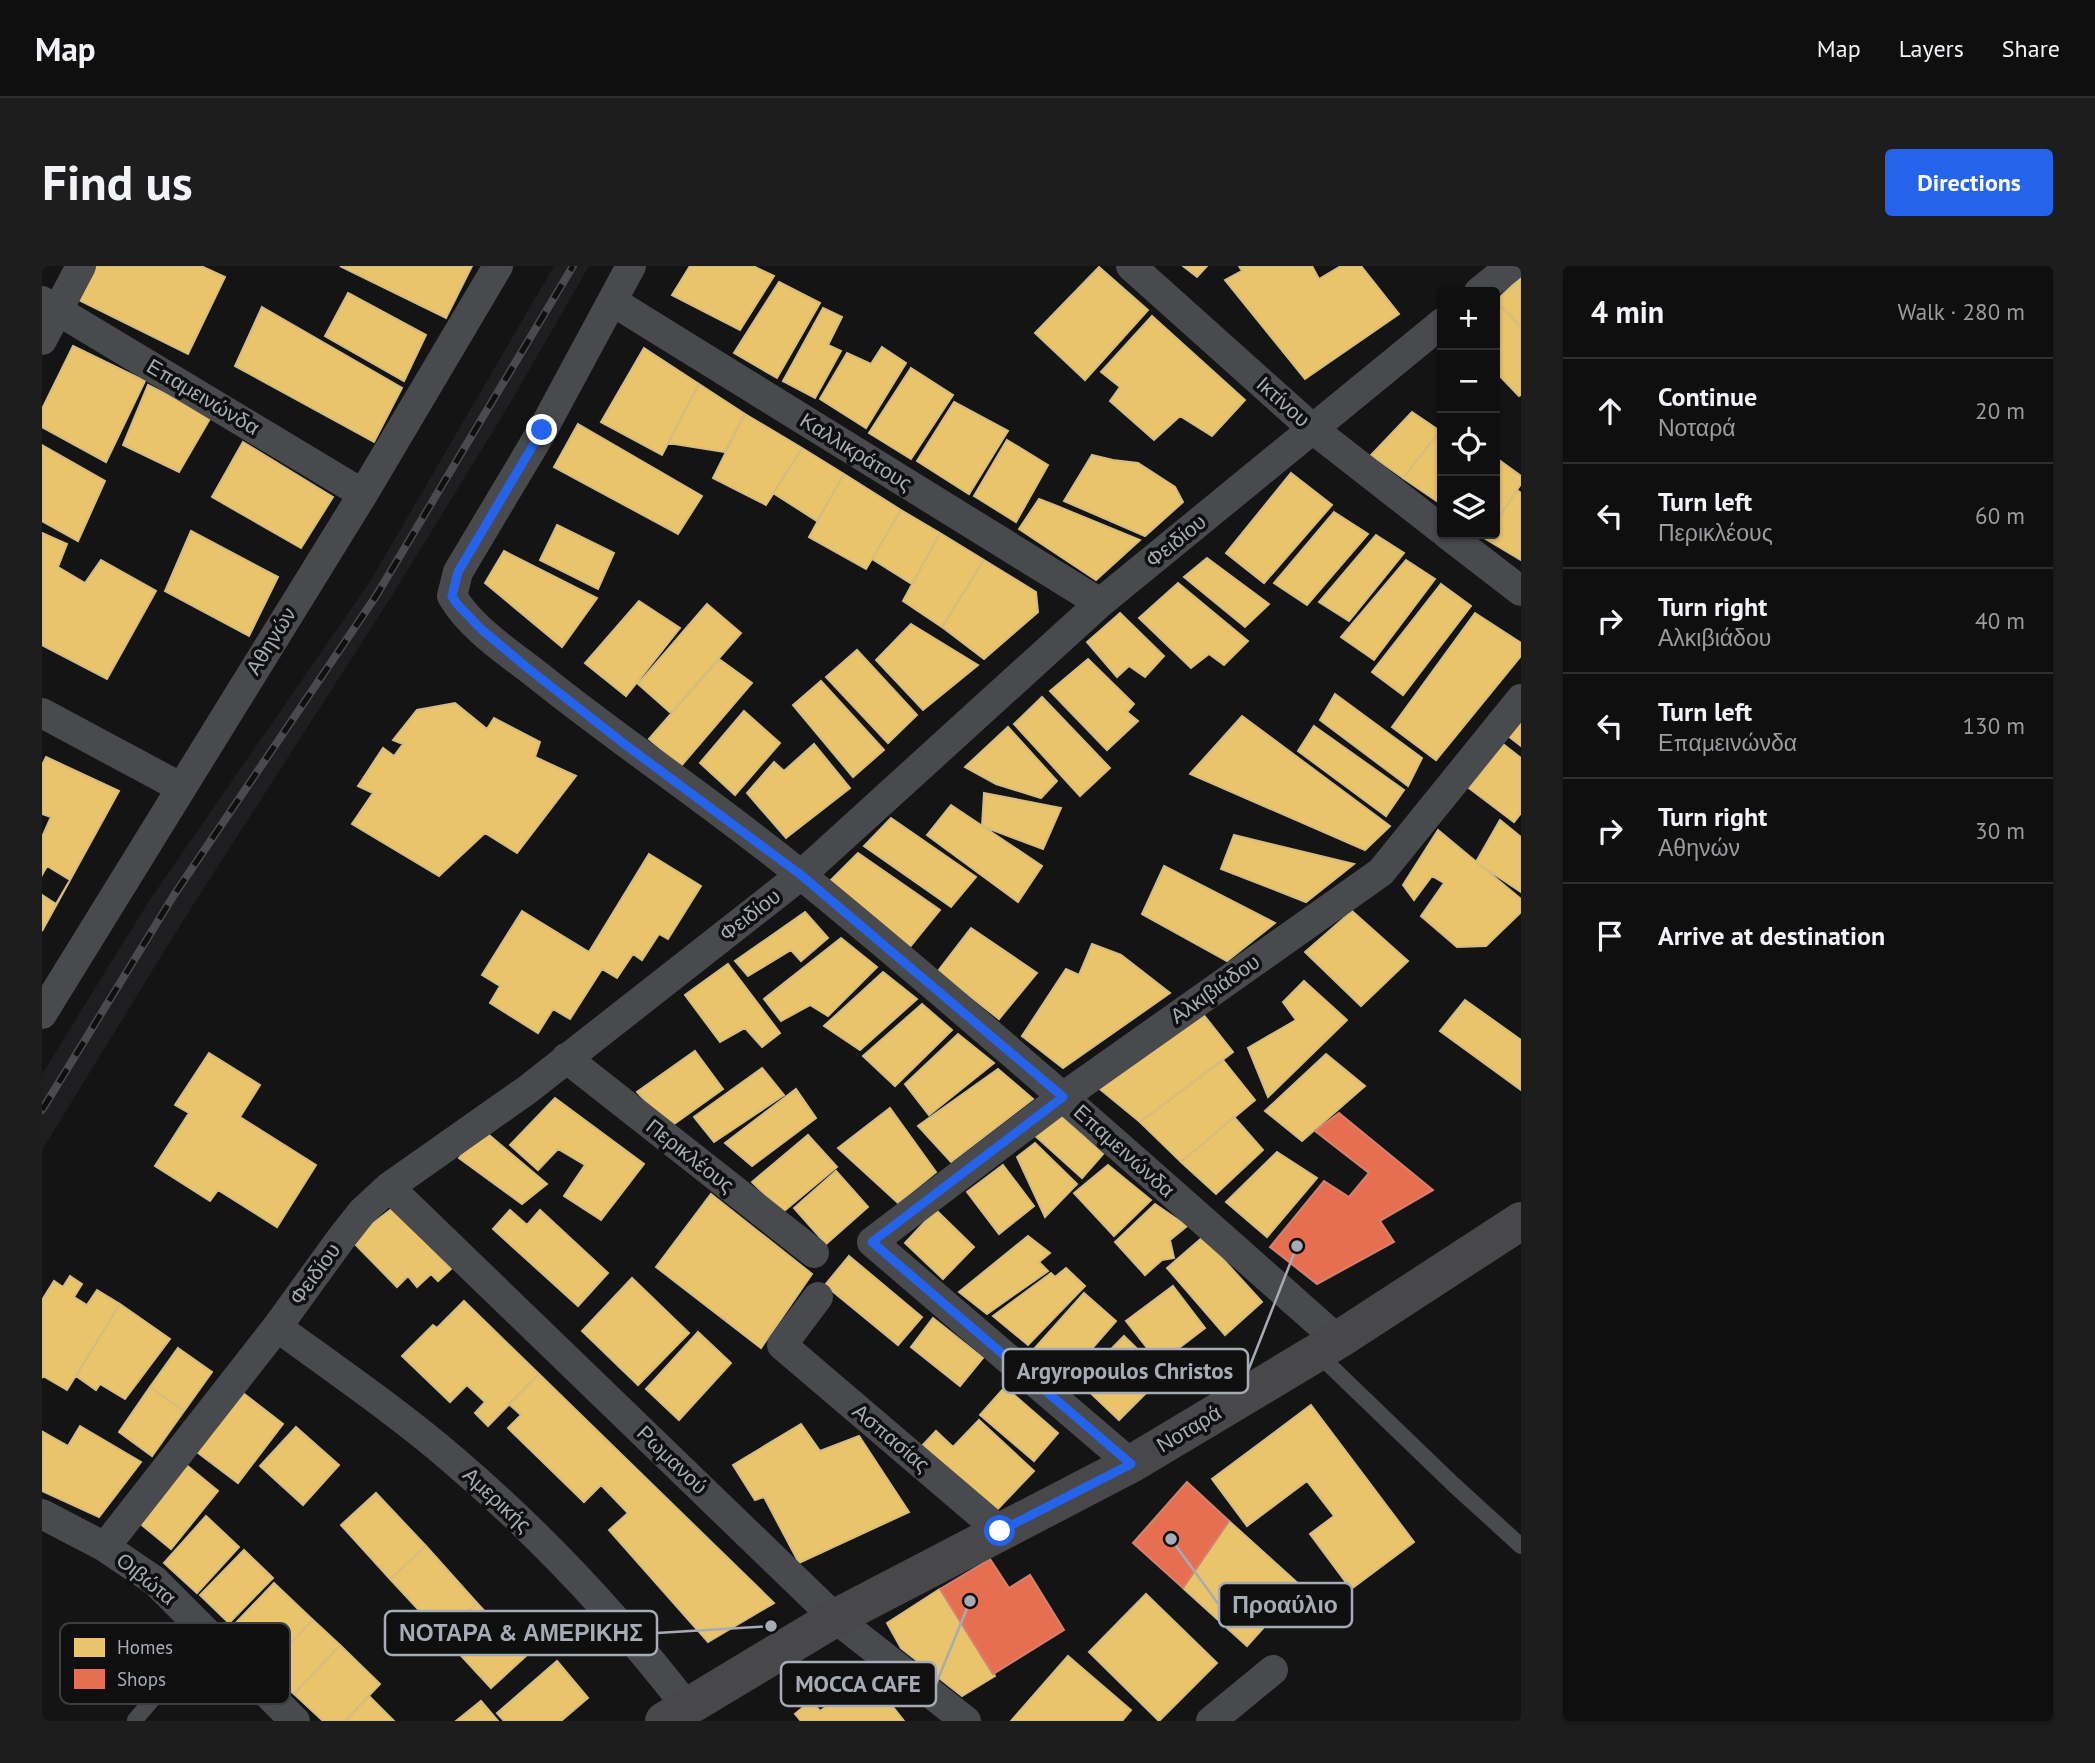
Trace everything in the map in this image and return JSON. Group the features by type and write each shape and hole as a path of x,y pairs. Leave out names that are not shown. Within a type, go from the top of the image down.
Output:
{"main road":[{"name":"Νοταρά","path":"676,1714 835,1618 1131,1464 1327,1346 1521,1221"}],"street":[{"path":"42,340 50,305 81,266"},
{"name":"Αθηνών","path":"42,1014 363,494 498,266"},
{"path":"612,301 631,266"},
{"name":"Ικτίνου","path":"1131,266 1314,430 1437,526"},
{"path":"1485,287 1511,266"},
{"name":"Επαμεινώνδα","path":"612,301 536,442 458,572 452,596 457,604 481,629 554,689 801,875 1063,1097 1327,1346"},
{"name":"Καλλικράτους","path":"612,301 1100,603"},
{"name":"Επαμεινώνδα","path":"50,305 363,494"},
{"name":"Φειδίου","path":"104,1547 277,1327 362,1212 389,1187 527,1090 801,875 1100,603 1437,327"},
{"path":"1453,539 1521,591"},
{"name":"Αλκιβιάδου","path":"1131,1464 872,1242 1063,1097 1381,872 1521,699"},
{"path":"42,713 180,787"},
{"name":"Περικλέους","path":"566,1058 814,1253"},
{"name":"Ρωμανού","path":"389,1187 835,1618 966,1721"},
{"name":"Ασπασίας","path":"818,1297 782,1345 1000,1531"},
{"name":"Αμερικής","path":"277,1327 410,1425 485,1488 565,1565 647,1655 676,1714"},
{"name":"Οιβώτα","path":"42,1514 104,1547 155,1581 197,1623"},
{"path":"1211,1721 1273,1670"},
{"name":"Οιβώτα","path":"278,1704 295,1721"}],"lane":[{"path":"1327,1346 1454,1485 1521,1546"},
{"path":"135,1720 149,1704"}],"shaded area":[{"path":"554,266 589,266 509,405 393,594 186,916 42,1150 42,1074 149,901 371,580"}],"building: Homes":[{"path":"96,266 201,266 225,277 188,354 79,300"},
{"path":"340,266 472,266 446,318"},
{"path":"690,266 753,266 774,276 740,330 672,295"},
{"path":"1183,266 1207,266 1197,277"},
{"path":"1239,266 1312,266 1319,279 1341,266 1361,266 1399,314 1305,379 1225,280 1242,271"},
{"path":"1099,267 1148,310 1085,380 1035,333"},
{"path":"1521,277 1521,327 1500,305 1500,297"},
{"path":"779,282 820,303 777,378 734,353"},
{"path":"348,293 426,335 404,381 325,336"},
{"path":"1500,305 1521,327 1519,396 1500,376"},
{"path":"262,307 402,388 374,442 235,366"},
{"path":"823,308 842,317 828,345 841,351 815,398 783,381"},
{"path":"1152,316 1245,400 1212,436 1180,416 1154,440 1110,401 1120,387 1101,372"},
{"path":"73,346 145,381 106,462 42,427 42,409"},
{"path":"882,347 906,363 866,428 820,399 847,353 871,364"},
{"path":"644,348 699,384 662,455 601,422"},
{"path":"911,368 953,395 911,459 869,433"},
{"path":"699,384 745,414 724,452 668,443"},
{"path":"148,385 211,417 179,472 123,445"},
{"path":"954,402 1008,431 969,494 917,461"},
{"path":"1412,412 1437,429 1437,435 1403,478 1371,455"},
{"path":"745,414 802,448 766,505 713,478"},
{"path":"578,424 702,496 678,534 554,467"},
{"path":"1437,435 1437,501 1403,478"},
{"path":"1007,440 1048,465 1016,522 974,496"},
{"path":"243,442 333,497 301,548 212,497"},
{"path":"42,445 105,481 78,541 42,521"},
{"path":"802,448 844,474 817,521 773,493"},
{"path":"1092,455 1138,463 1175,487 1183,502 1145,536 1064,501"},
{"path":"1500,461 1521,476 1521,484 1500,516"},
{"path":"1291,473 1332,505 1264,583 1226,553"},
{"path":"844,474 901,510 866,569 809,537"},
{"path":"1517,490 1521,493 1521,560 1486,539 1500,539 1500,516"},
{"path":"1039,499 1140,540 1096,580 1019,529"},
{"path":"901,510 940,533 912,584 872,559"},
{"path":"1334,512 1368,534 1307,605 1274,583"},
{"path":"557,525 614,553 598,589 540,560"},
{"path":"191,531 278,577 249,636 165,591"},
{"path":"42,533 67,544 58,567 85,583 101,560 156,591 107,679 42,645"},
{"path":"940,533 984,560 942,627 903,601"},
{"path":"1376,535 1404,553 1349,621 1319,602"},
{"path":"504,551 597,598 562,647 485,583"},
{"path":"1207,558 1269,604 1245,627 1184,577"},
{"path":"984,560 1036,592 1038,612 984,659 942,627"},
{"path":"1406,560 1435,579 1374,660 1341,637"},
{"path":"1178,583 1248,641 1224,665 1209,654 1191,668 1139,618"},
{"path":"1441,584 1471,606 1403,695 1372,672"},
{"path":"639,601 680,628 626,696 585,663"},
{"path":"707,604 741,633 671,713 638,684"},
{"path":"1120,613 1164,656 1145,677 1129,666 1117,677 1087,642"},
{"path":"1475,613 1521,643 1521,656 1436,760 1392,727"},
{"path":"911,624 978,665 923,710 876,660"},
{"path":"857,650 917,715 888,743 826,677"},
{"path":"719,659 752,683 681,766 649,739"},
{"path":"1088,659 1134,704 1127,712 1138,721 1107,750 1050,691"},
{"path":"821,681 884,750 853,777 793,705"},
{"path":"1335,694 1422,758 1408,786 1320,720"},
{"path":"1042,697 1110,768 1080,796 1014,724"},
{"path":"455,703 487,729 494,718 540,742 535,757 576,776 517,853 485,833 439,876 352,824 373,793 358,786 383,748 394,756 403,744 393,740 417,710"},
{"path":"744,711 780,743 735,795 700,763"},
{"path":"1242,716 1390,826 1365,850 1190,774"},
{"path":"1521,718 1521,746 1507,735"},
{"path":"1314,726 1404,790 1386,816 1298,751"},
{"path":"1008,727 1057,781 1041,798 996,784 965,767"},
{"path":"814,744 850,788 786,838 747,793 774,762 784,771"},
{"path":"1503,744 1521,758 1521,813 1514,822 1469,788"},
{"path":"46,757 119,791 42,931 42,895 56,904 70,880 47,866 42,875 42,837 51,817 42,814 42,765"},
{"path":"984,793 1061,808 1043,849 982,826"},
{"path":"951,805 1042,866 1018,902 927,835"},
{"path":"891,818 976,877 951,907 864,846"},
{"path":"1500,820 1521,837 1521,892 1476,862"},
{"path":"1438,830 1521,899 1521,912 1486,946 1457,947 1421,916 1444,883 1432,876 1414,900 1403,885"},
{"path":"1234,835 1354,864 1306,902 1221,869"},
{"path":"858,853 940,910 909,948 830,881"},
{"path":"649,854 701,886 668,939 659,934 642,960 633,954 617,978 602,969 570,1019 553,1009 538,1033 490,1003 500,986 482,975 522,911 589,952"},
{"path":"1164,866 1275,923 1227,961 1142,914"},
{"path":"1352,911 1408,961 1361,1006 1305,952"},
{"path":"805,912 828,938 801,961 791,950 748,976 735,961"},
{"path":"971,928 1037,973 999,1019 938,971"},
{"path":"841,938 877,967 828,1016 810,1005 781,1021 764,999"},
{"path":"1092,944 1121,955 1170,993 1063,1068 1022,1036 1066,969 1079,975"},
{"path":"728,964 780,1033 762,1047 745,1028 720,1042 685,995"},
{"path":"883,972 917,999 860,1050 824,1026"},
{"path":"1304,981 1347,1020 1268,1097 1248,1048 1296,1020 1283,1002"},
{"path":"1465,1000 1521,1040 1521,1090 1440,1031"},
{"path":"922,1004 952,1030 895,1086 863,1056"},
{"path":"1199,1009 1233,1052 1140,1122 1095,1085"},
{"path":"958,1034 994,1063 929,1115 905,1084"},
{"path":"695,1051 723,1089 670,1127 637,1092"},
{"path":"209,1053 260,1085 240,1117 316,1165 277,1227 218,1190 210,1201 155,1166 189,1113 175,1105"},
{"path":"1326,1054 1365,1086 1302,1141 1265,1111"},
{"path":"1223,1060 1255,1100 1181,1162 1140,1122"},
{"path":"762,1068 784,1095 714,1142 694,1117"},
{"path":"998,1069 1033,1099 951,1162 918,1126"},
{"path":"796,1089 816,1118 752,1166 725,1143"},
{"path":"555,1098 644,1164 601,1220 564,1196 585,1165 558,1149 538,1170 510,1145"},
{"path":"890,1108 936,1172 898,1203 838,1148"},
{"path":"1057,1112 1103,1154 1082,1178 1032,1133"},
{"path":"1234,1117 1263,1150 1216,1194 1181,1162"},
{"path":"482,1129 547,1184 522,1204 459,1158"},
{"path":"808,1135 837,1167 783,1212 752,1182"},
{"path":"1035,1143 1077,1184 1045,1217 1017,1157"},
{"path":"1277,1152 1317,1178 1267,1237 1226,1202"},
{"path":"1003,1165 1034,1206 999,1234 967,1192"},
{"path":"1108,1165 1151,1200 1114,1236 1074,1193"},
{"path":"836,1171 868,1207 826,1244 794,1208"},
{"path":"711,1194 812,1274 761,1348 656,1267"},
{"path":"1155,1204 1187,1226 1170,1240 1174,1258 1162,1260 1145,1275 1115,1242"},
{"path":"394,1207 451,1269 438,1281 431,1274 417,1287 408,1276 397,1287 351,1240"},
{"path":"510,1210 527,1225 540,1210 608,1273 578,1306 493,1229"},
{"path":"936,1210 974,1247 943,1279 905,1243"},
{"path":"1028,1236 1050,1253 1039,1262 1048,1271 987,1314 959,1292"},
{"path":"1203,1237 1262,1302 1225,1335 1167,1268"},
{"path":"849,1256 922,1317 898,1345 825,1285"},
{"path":"1066,1268 1085,1286 1028,1345 993,1316 1051,1273 1055,1277"},
{"path":"70,1276 82,1284 74,1297 87,1305 97,1290 120,1304 67,1390 43,1376 42,1378 42,1300 54,1281 63,1287"},
{"path":"632,1278 689,1333 638,1385 582,1331"},
{"path":"1173,1286 1205,1328 1159,1363 1126,1321"},
{"path":"1084,1293 1116,1321 1068,1376 1035,1348"},
{"path":"464,1301 539,1374 488,1426 475,1413 485,1402 467,1385 450,1402 402,1356 433,1325 437,1328"},
{"path":"120,1304 170,1339 125,1399 100,1384 96,1390 76,1376"},
{"path":"933,1318 983,1358 960,1386 911,1347"},
{"path":"698,1332 731,1363 679,1420 646,1389"},
{"path":"1124,1336 1164,1375 1119,1420 1079,1382"},
{"path":"178,1348 212,1372 184,1411 150,1387"},
{"path":"539,1374 774,1603 708,1642 609,1530 628,1513 601,1485 584,1502 508,1428 521,1415 509,1404"},
{"path":"150,1387 184,1411 152,1456 119,1432"},
{"path":"1005,1387 1058,1433 1034,1461 980,1415"},
{"path":"243,1393 283,1424 238,1483 197,1452"},
{"path":"1311,1405 1414,1542 1351,1589 1310,1534 1334,1516 1307,1481 1247,1526 1212,1479"},
{"path":"979,1420 1034,1471 991,1516 919,1449 936,1431 953,1447"},
{"path":"801,1424 820,1451 859,1436 909,1512 799,1563 764,1497 755,1500 733,1465"},
{"path":"80,1426 141,1462 99,1517 42,1491 43,1432 68,1446"},
{"path":"296,1427 339,1465 303,1505 260,1466"},
{"path":"184,1463 218,1491 171,1549 137,1521"},
{"path":"376,1493 426,1546 390,1579 341,1525"},
{"path":"206,1516 239,1547 197,1593 164,1563"},
{"path":"1229,1521 1301,1586 1247,1646 1183,1588"},
{"path":"426,1546 477,1603 442,1635 390,1579"},
{"path":"244,1550 273,1578 229,1623 200,1595"},
{"path":"274,1583 313,1620 290,1644 290,1623 236,1623"},
{"path":"940,1589 995,1676 962,1696 901,1648 887,1623"},
{"path":"1146,1594 1217,1663 1159,1721 1089,1652"},
{"path":"477,1603 526,1656 491,1688 442,1635"},
{"path":"313,1620 340,1645 294,1694 290,1690 290,1644"},
{"path":"340,1645 380,1684 345,1721 323,1721 294,1694"},
{"path":"1068,1656 1131,1710 1122,1721 1011,1721"},
{"path":"557,1661 588,1698 561,1721 504,1721 497,1713"},
{"path":"860,1665 904,1721 801,1721 795,1714 811,1701 820,1711 830,1704 818,1689 833,1677 837,1682"},
{"path":"369,1696 394,1721 345,1721"},
{"path":"481,1701 498,1721 456,1721"}],"building: Shops":[{"path":"1339,1113 1433,1190 1380,1221 1394,1242 1317,1284 1270,1247 1324,1181 1349,1197 1369,1173 1315,1131"},
{"path":"1187,1482 1229,1521 1183,1588 1133,1543"},
{"path":"990,1559 1009,1588 1030,1575 1064,1630 993,1674 940,1589"}],"railway":[{"path":"42,1110 174,895 376,596 573,266"}],"place":[{"name":"Argyropoulos Christos","path":"1297,1246"},
{"name":"Προαύλιο","path":"1171,1539"},
{"name":"MOCCA CAFE","path":"970,1601"},
{"name":"ΝΟΤΑΡΑ & ΑΜΕΡΙΚΗΣ","path":"771,1626"}],"route":[{"path":"542,430 458,572 452,596 457,604 481,629 564,697 801,875 1063,1097 872,1242 1131,1464 1000,1531"}]}
